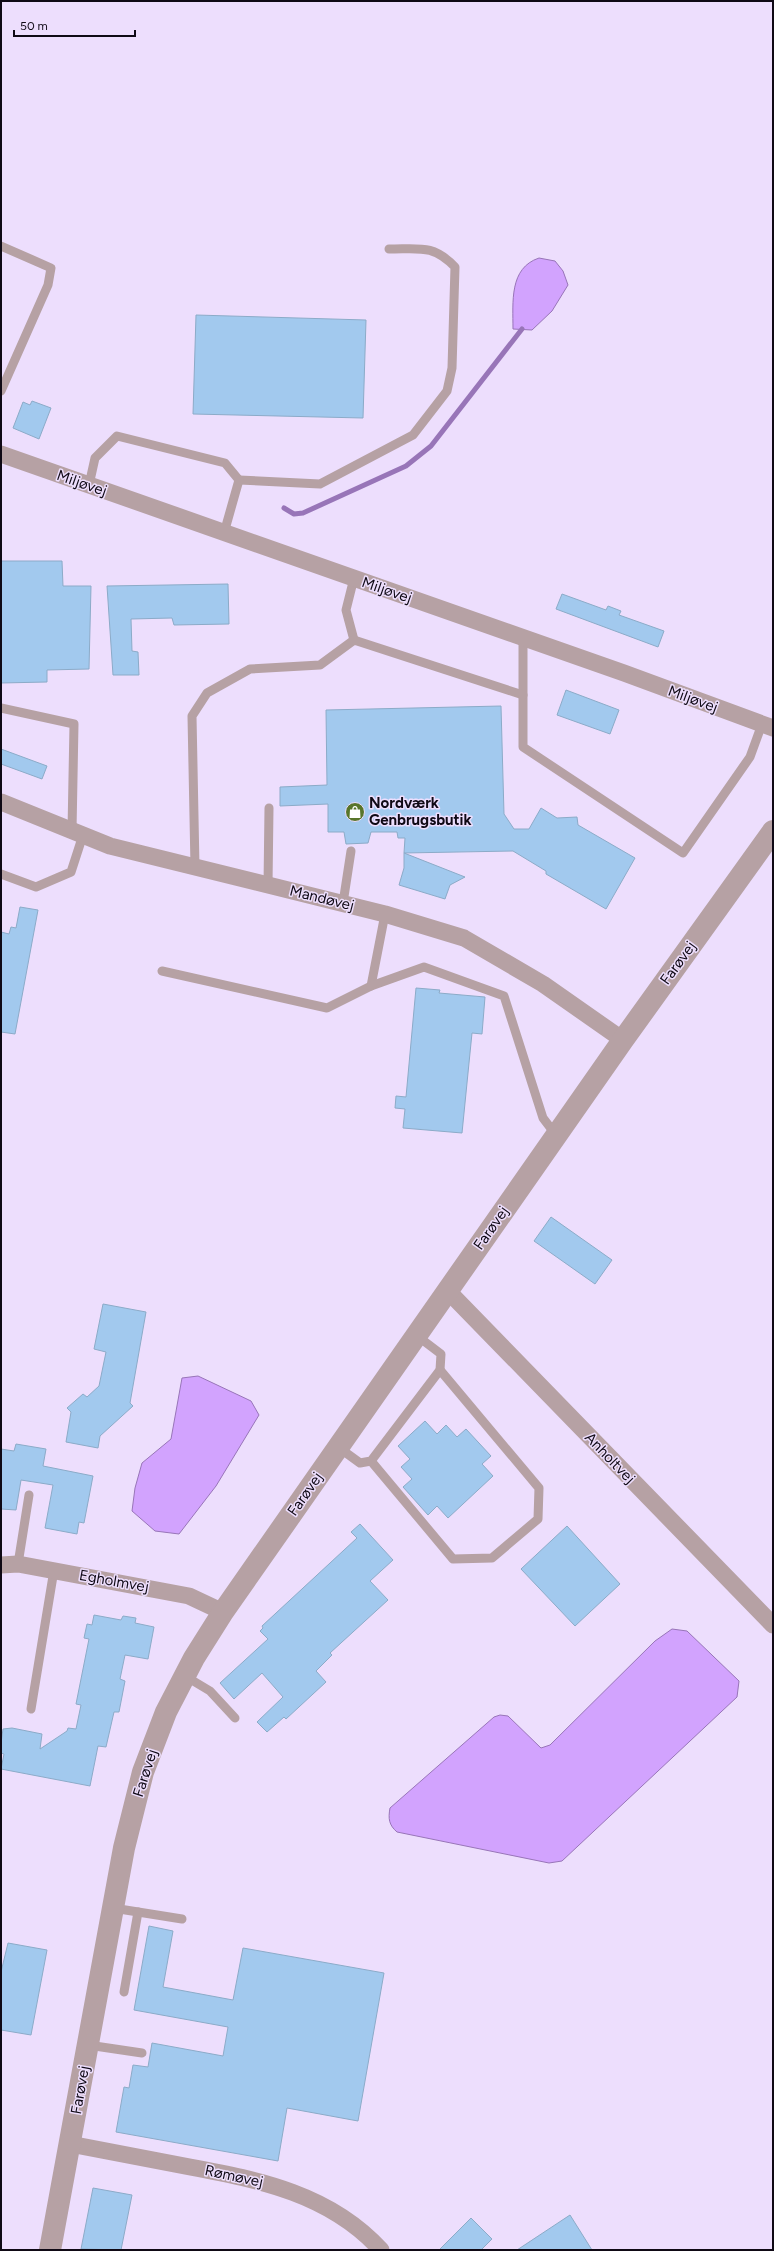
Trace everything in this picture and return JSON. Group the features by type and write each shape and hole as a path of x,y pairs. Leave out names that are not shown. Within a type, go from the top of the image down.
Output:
{"street":[{"name":"Miljøvej","path":"1,454 523,638 767,726"},
{"name":"Mandøvej","path":"1,802 110,846 343,903 464,938 543,984 623,1040"},
{"name":"Farøvej","path":"50,2250 124,1848 143,1772 166,1712 185,1676 223,1612 623,1040 773,831"},
{"name":"Anholtvej","path":"448,1290 773,1625"},
{"name":"Egholmvej","path":"1,1565 18,1564 189,1596 223,1612"},
{"name":"Rømøvej","path":"70,2144 248,2178 283,2187 317,2202 348,2221 381,2250"}],"lane":[{"path":"1,246 51,268 48,285 1,390"},
{"path":"89,485 95,458 117,436 225,463 239,480 320,484 413,435 447,391 452,368 454,267 443,255 425,249 389,249"},
{"path":"224,533 239,480"},
{"path":"354,578 346,610 354,640"},
{"path":"523,638 523,748 683,853 750,757 767,726"},
{"path":"354,640 523,695"},
{"path":"195,867 192,716 207,693 250,670 320,665 354,640"},
{"path":"1,708 74,724 78,833 71,872 36,887 1,874"},
{"path":"268,885 269,808"},
{"path":"343,903 351,851"},
{"path":"371,986 385,914"},
{"path":"162,971 327,1008 371,986 424,967 504,996 543,1118 556,1136"},
{"path":"338,1447 360,1463 371,1461 440,1370 441,1354 416,1335"},
{"path":"371,1461 453,1559 492,1558 538,1519 539,1488 440,1370"},
{"path":"18,1564 29,1495"},
{"path":"31,1709 54,1570"},
{"path":"185,1676 210,1691 235,1718"},
{"path":"113,1908 182,1919"},
{"path":"124,1992 138,1912"},
{"path":"88,2045 142,2053"}],"shaded area":[{"path":"539,258 555,261 563,271 568,285 552,311 532,330 513,329 513,297 518,278 522,270 529,263"},
{"path":"198,1376 251,1401 259,1415 216,1486 179,1534 155,1531 132,1511 135,1488 142,1463 171,1439 182,1378"},
{"path":"672,1629 687,1631 739,1681 737,1697 562,1861 549,1863 397,1832 392,1827 389,1819 390,1808 494,1717 500,1715 508,1716 541,1748 550,1745 655,1641"}],"building":[{"path":"196,315 366,320 363,418 193,414"},
{"path":"32,401 51,408 39,439 13,428 23,402 30,405"},
{"path":"1,561 62,561 63,586 91,586 89,669 47,670 47,682 1,683"},
{"path":"228,584 229,624 174,625 172,618 131,619 132,651 138,652 139,675 113,675 107,586"},
{"path":"562,594 606,610 608,606 621,611 619,615 664,631 658,647 556,609"},
{"path":"566,690 619,710 610,734 557,715"},
{"path":"501,706 504,814 514,829 529,829 541,808 557,818 577,817 578,825 635,858 606,909 546,874 546,871 513,851 404,853 405,838 398,838 397,832 371,832 368,843 346,844 344,832 328,832 328,804 280,806 280,787 327,785 326,710"},
{"path":"1,749 47,766 42,779 1,764"},
{"path":"404,853 465,877 450,885 445,899 399,885 404,868"},
{"path":"20,907 38,910 15,1034 1,1032 1,932 9,934 11,927 16,928"},
{"path":"416,988 440,990 439,993 485,997 482,1034 472,1033 462,1133 403,1128 405,1109 395,1108 396,1096 406,1097"},
{"path":"551,1217 612,1260 595,1284 534,1241"},
{"path":"103,1304 146,1312 130,1403 133,1406 100,1436 98,1448 66,1442 71,1412 67,1408 83,1394 87,1397 99,1386 106,1352 94,1349"},
{"path":"425,1421 437,1434 446,1425 457,1437 466,1429 491,1456 482,1464 493,1476 448,1518 437,1506 428,1515 403,1487 412,1479 401,1467 410,1459 398,1446"},
{"path":"16,1444 46,1449 43,1466 93,1476 84,1523 79,1522 77,1534 45,1528 53,1485 21,1480 16,1510 1,1509 1,1449 14,1451"},
{"path":"360,1524 393,1560 370,1581 388,1600 330,1653 332,1655 316,1671 326,1682 286,1719 284,1717 267,1732 257,1722 283,1697 262,1673 234,1699 220,1683 268,1639 260,1631 263,1628 262,1626 357,1538 351,1532"},
{"path":"567,1526 620,1584 575,1626 521,1569"},
{"path":"94,1615 121,1620 123,1616 136,1618 135,1623 154,1627 148,1659 125,1655 120,1679 125,1681 119,1712 114,1712 106,1747 98,1746 90,1786 1,1769 4,1754 1,1753 3,1729 12,1728 42,1734 40,1749 67,1731 68,1728 76,1729 81,1705 76,1704 89,1639 84,1638 87,1624 92,1625"},
{"path":"149,1926 173,1931 163,1987 233,2000 243,1948 384,1973 358,2121 287,2108 278,2161 116,2132 124,2087 129,2088 133,2065 148,2067 152,2043 223,2056 228,2027 134,2010"},
{"path":"8,1943 47,1950 31,2035 1,2030 1,1972"},
{"path":"93,2188 132,2195 121,2250 81,2249"},
{"path":"570,2215 592,2250 517,2250"},
{"path":"471,2218 492,2239 481,2250 439,2250"}],"waterway":[{"path":"284,508 294,514 303,513 406,466 431,446 522,329"}],"place":[{"name":"Nordværk Genbrugsbutik","path":"355,812"}]}
